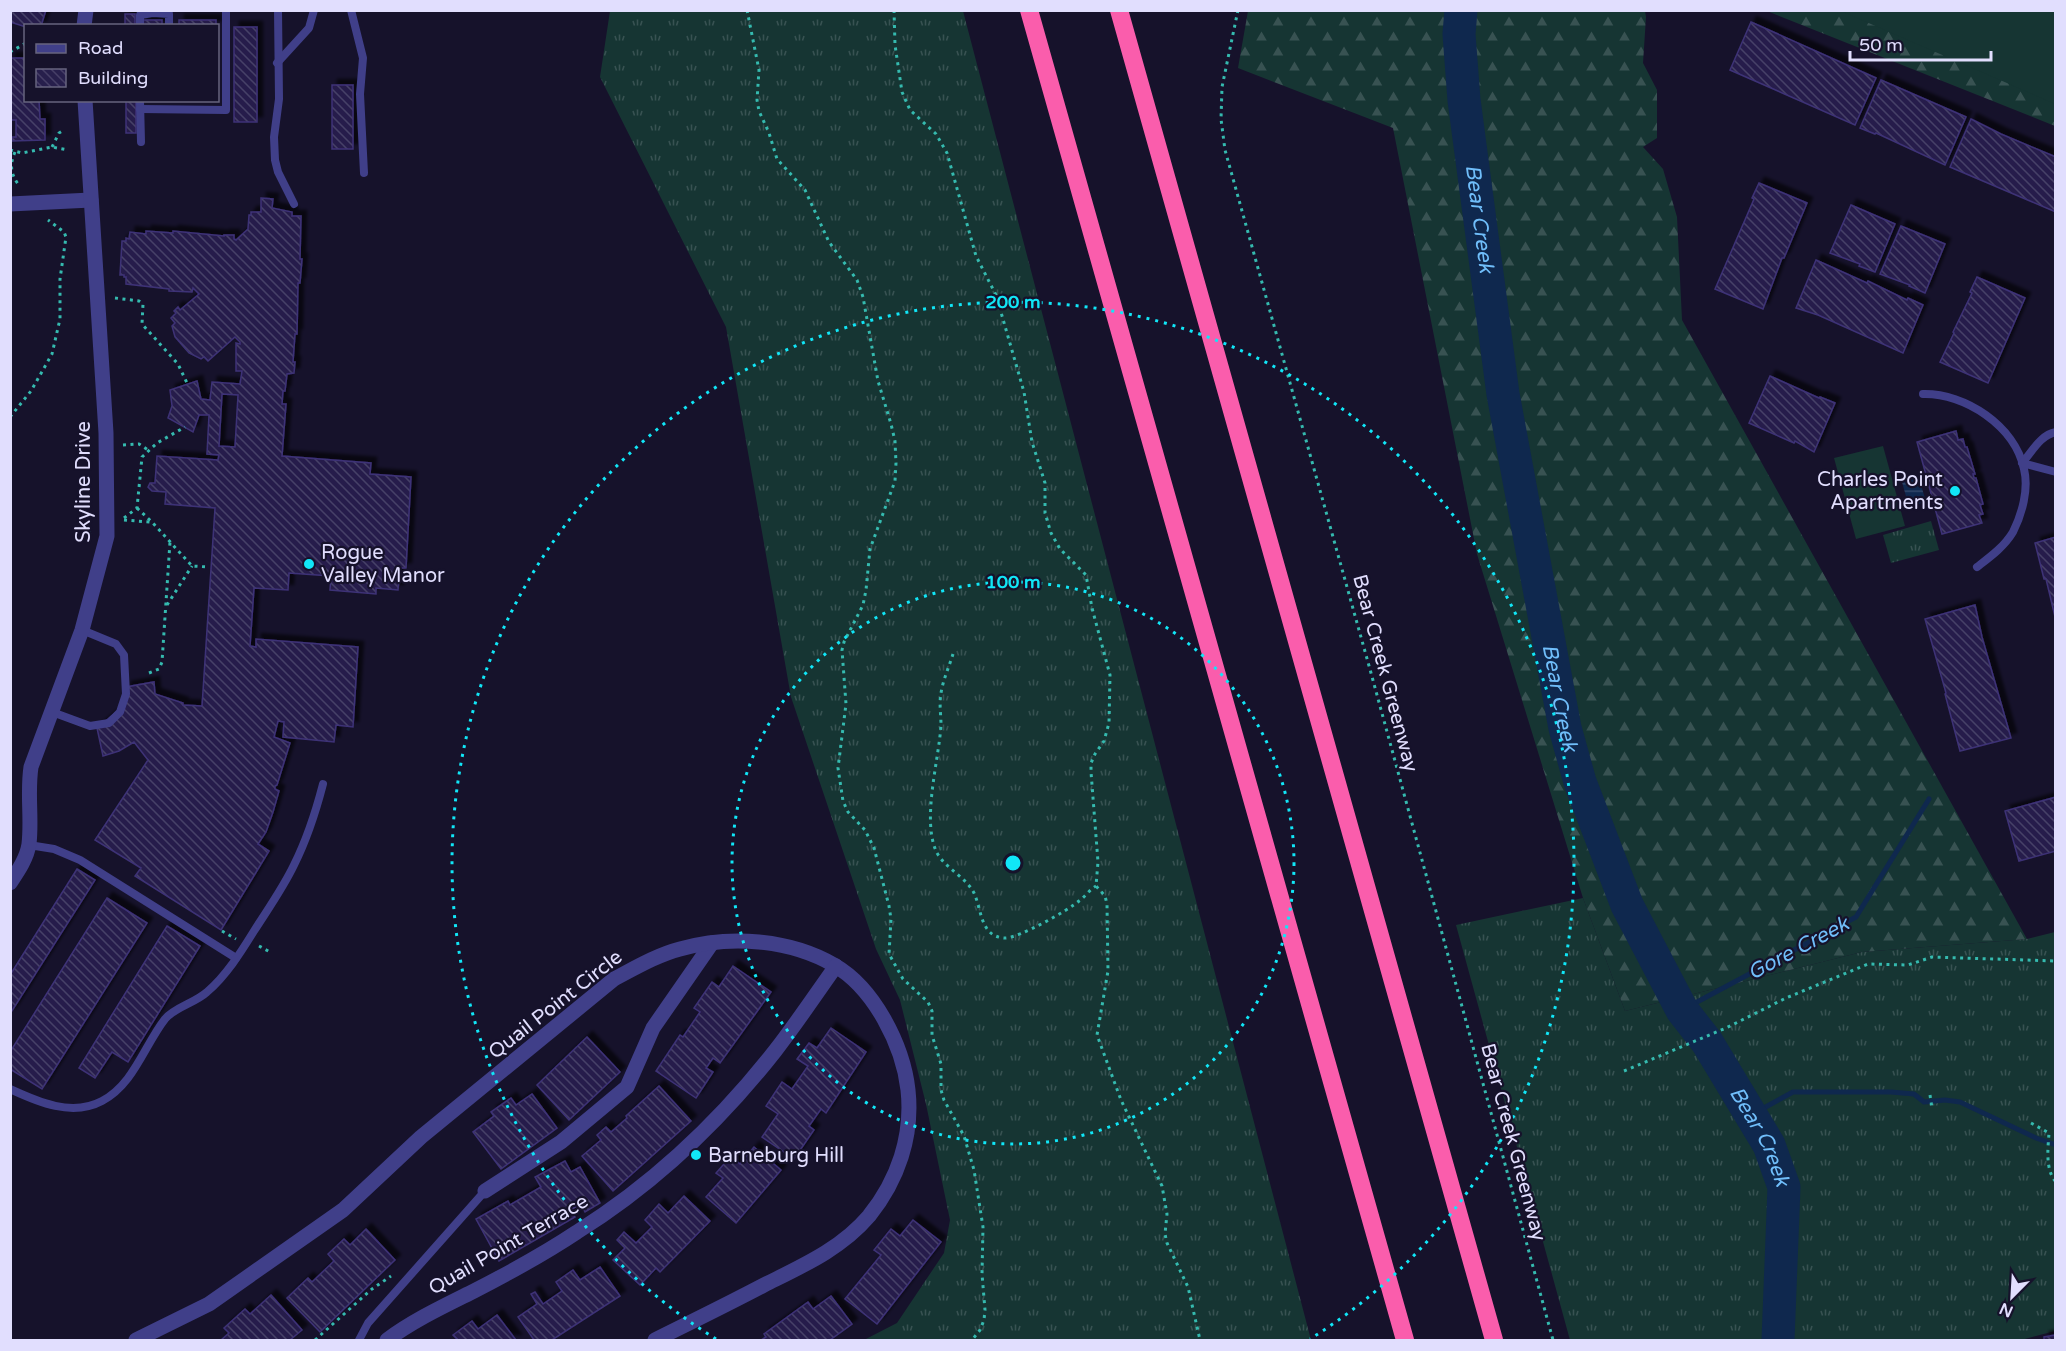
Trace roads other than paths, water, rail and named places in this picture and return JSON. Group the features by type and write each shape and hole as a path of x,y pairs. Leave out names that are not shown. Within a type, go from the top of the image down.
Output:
{"highway":[{"path":"1029,10 1405,1341"},
{"path":"1119,10 1494,1341"}],"street":[{"name":"Skyline Drive","path":"10,883 22,864 29,845 28,788 31,767 82,630 107,536 106,433 85,102"},
{"path":"10,204 91,200"},
{"name":"Quail Point Circle","path":"136,1341 209,1304 343,1210 422,1137 614,980 645,962 680,949 712,943 744,941 777,945 810,954 836,966 856,984 888,1025 904,1062 909,1097 908,1134 893,1179 882,1200 867,1218 830,1252 655,1341"},
{"path":"485,1191 561,1142 627,1087 653,1028 712,943"},
{"name":"Quail Point Terrace","path":"387,1341 441,1306 511,1271 579,1232 654,1174 731,1102 775,1051 836,966"}],"lane":[{"path":"141,142 140,105 226,110 226,10"},
{"path":"277,63 309,28 314,10"},
{"path":"351,10 363,58 360,94 364,173"},
{"path":"277,11 279,99 274,137 275,160 278,172 294,204"},
{"path":"140,24 140,15 159,13 169,14 169,24"},
{"path":"1923,394 1943,395 1975,408 1999,425 2016,449 2024,469 2025,491 2021,513 2012,533 2002,547 1977,567"},
{"path":"2022,463 2040,440 2055,432"},
{"path":"2022,463 2055,472"},
{"path":"52,711 90,726 109,723 120,712 126,694 124,655 116,644 82,630"},
{"path":"10,1089 46,1104 80,1108 100,1102 117,1090 134,1069 166,1018 207,992 236,958 295,865 323,784"},
{"path":"29,845 54,849 80,860 236,958"},
{"path":"358,1341 368,1323 485,1191"}],"water":[{"path":"1919,478 1926,502 1909,507 1902,482"}],"waterway":[{"name":"Bear Creek","path":"1461,10 1459,34 1464,100 1503,394 1565,728 1580,782 1627,905 1682,1010 1707,1042 1769,1145 1784,1187 1778,1340"},
{"name":"Gore Creek","path":"1682,1010 1856,917 1929,799"},
{"path":"1751,1115 1793,1092 1914,1094 1924,1102 1945,1100 1960,1102 2056,1145"}],"place":[{"name":"Charles Point Apartments","path":"1955,491"},
{"name":"Rogue Valley Manor","path":"309,564"},
{"name":"Barneburg Hill","path":"696,1155"}]}
